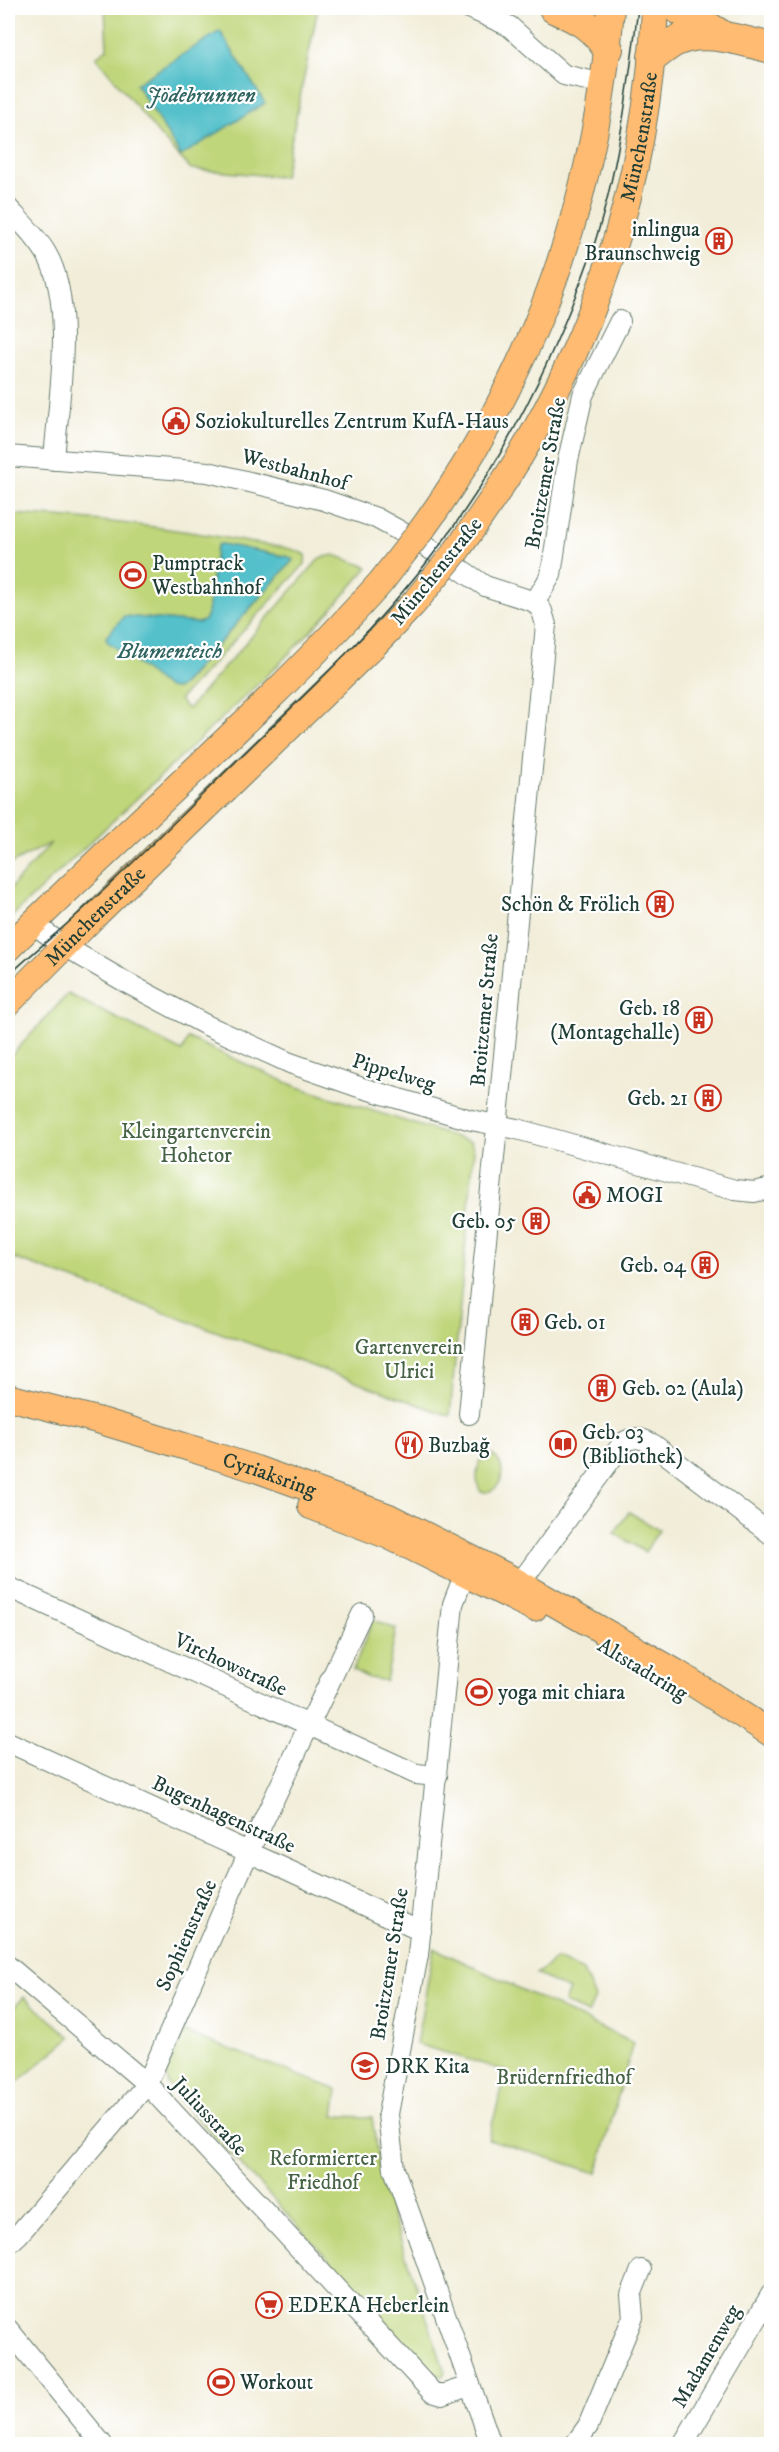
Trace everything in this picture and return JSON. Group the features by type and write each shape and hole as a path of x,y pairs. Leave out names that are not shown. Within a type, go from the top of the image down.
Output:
{"highway":[{"path":"554,8 585,22 596,31 608,49"},
{"path":"659,9 724,37"},
{"path":"653,57 674,42 693,35 724,37 771,48"}],"main road":[{"name":"Münchenstraße","path":"8,948 273,695 343,624 381,582 423,528 467,462 495,412 533,332 558,268 577,210 592,150 604,84 612,8"},
{"name":"Münchenstraße","path":"8,1003 373,646 414,603 458,550 530,441 561,381 593,310 634,180 645,118 659,9"},
{"name":"Cyriaksring","path":"8,1397 101,1421 256,1469 374,1510 468,1566 515,1590"},
{"name":"Cyriaksring","path":"8,1415 99,1437 243,1480 468,1566"},
{"name":"Altstadtring","path":"515,1590 677,1673 771,1734"},
{"name":"Altstadtring","path":"515,1590 558,1620 621,1655 771,1749"}],"street":[{"path":"469,8 509,26 564,75 604,84"},
{"path":"8,208 46,251 59,286 63,323 54,460"},
{"name":"Broitzemer Straße","path":"469,1414 546,625 539,607 551,575 568,460 583,395 620,321"},
{"name":"Westbahnhof","path":"8,456 208,472 324,500 354,510 398,530 485,586 539,607"},
{"name":"Pippelweg","path":"32,923 64,946 206,1025 290,1064 471,1120 497,1124 735,1190 754,1192 771,1190"},
{"path":"515,1590 623,1443 630,1438 638,1438 654,1445 771,1535"},
{"name":"Broitzemer Straße","path":"468,1566 453,1604 421,1931 388,2114 389,2139 397,2179 491,2445"},
{"name":"Virchowstraße","path":"8,1587 416,1774 437,1776"},
{"name":"Sophienstraße","path":"11,2235 147,2084 249,1851 362,1614"},
{"name":"Bugenhagenstraße","path":"8,1742 421,1931"},
{"name":"Juliusstraße","path":"8,1966 147,2084 428,2388 442,2395 469,2386"},
{"path":"575,2445 588,2426 633,2317 631,2295 641,2270"},
{"name":"Madamenweg","path":"683,2445 771,2293"},
{"path":"8,2329 102,2445"}],"green space":[{"path":"105,8 318,8 284,177 191,169 161,137 96,57 107,49"},
{"path":"8,514 158,528 278,546 306,555 305,564 179,700 188,709 320,558 334,555 368,567 331,610 277,666 8,920 8,891 51,843 8,865","holes":["218,545 289,557 293,560 182,686 176,689 168,687 108,641 106,637 125,616 198,623 204,621"]},
{"name":"Kleingartenverein Hohetor","path":"68,994 182,1051 188,1038 295,1086 471,1142 474,1150 450,1416 8,1256 8,1059"},
{"path":"485,1453 493,1455 498,1460 502,1474 496,1487 490,1491 481,1492 477,1471"},
{"path":"629,1512 659,1530 645,1552 614,1533"},
{"path":"373,1620 396,1629 386,1681 369,1678 353,1670"},
{"name":"Brüdernfriedhof","path":"434,1948 633,2043 597,2173 488,2139 507,2071 416,2044"},
{"path":"557,1959 583,1971 595,1998 588,2014 564,2002 569,1990 536,1974"},
{"path":"24,1997 71,2037 8,2090 8,2014"},
{"name":"Reformierter Friedhof","path":"184,2032 338,2090 334,2116 372,2117 381,2182 445,2372 443,2376 434,2375 177,2097 168,2084 167,2071"}],"water":[{"name":"Jödebrunnen","path":"220,31 265,103 181,156 136,84"},
{"name":"Blumenteich","path":"218,545 289,557 293,560 181,686 176,689 168,688 107,641 106,637 124,616 198,623 204,621 216,550"}],"tram line":[{"path":"8,976 125,870 379,619 423,568 466,508 528,403 562,329 591,254 615,163 638,8"}],"place":[{"name":"inlingua Braunschweig","path":"719,241"},
{"name":"Soziokulturelles Zentrum KufA-Haus","path":"176,421"},
{"name":"Pumptrack Westbahnhof","path":"133,575"},
{"name":"Schön & Frölich","path":"660,904"},
{"name":"Geb. 18 (Montagehalle)","path":"699,1020"},
{"name":"Geb. 21","path":"708,1098"},
{"name":"MOGI","path":"587,1195"},
{"name":"Geb. 05","path":"536,1221"},
{"name":"Geb. 04","path":"705,1265"},
{"name":"Geb. 01","path":"525,1322"},
{"name":"Geb. 02 (Aula)","path":"602,1388"},
{"name":"Geb. 03 (Bibliothek)","path":"563,1444"},
{"name":"Buzbağ","path":"409,1445"},
{"name":"yoga mit chiara","path":"479,1692"},
{"name":"DRK Kita","path":"365,2066"},
{"name":"EDEKA Heberlein","path":"269,2305"},
{"name":"Workout","path":"221,2382"}],"park label":[{"name":"Gartenverein Ulrici","path":"409,1359"}]}
